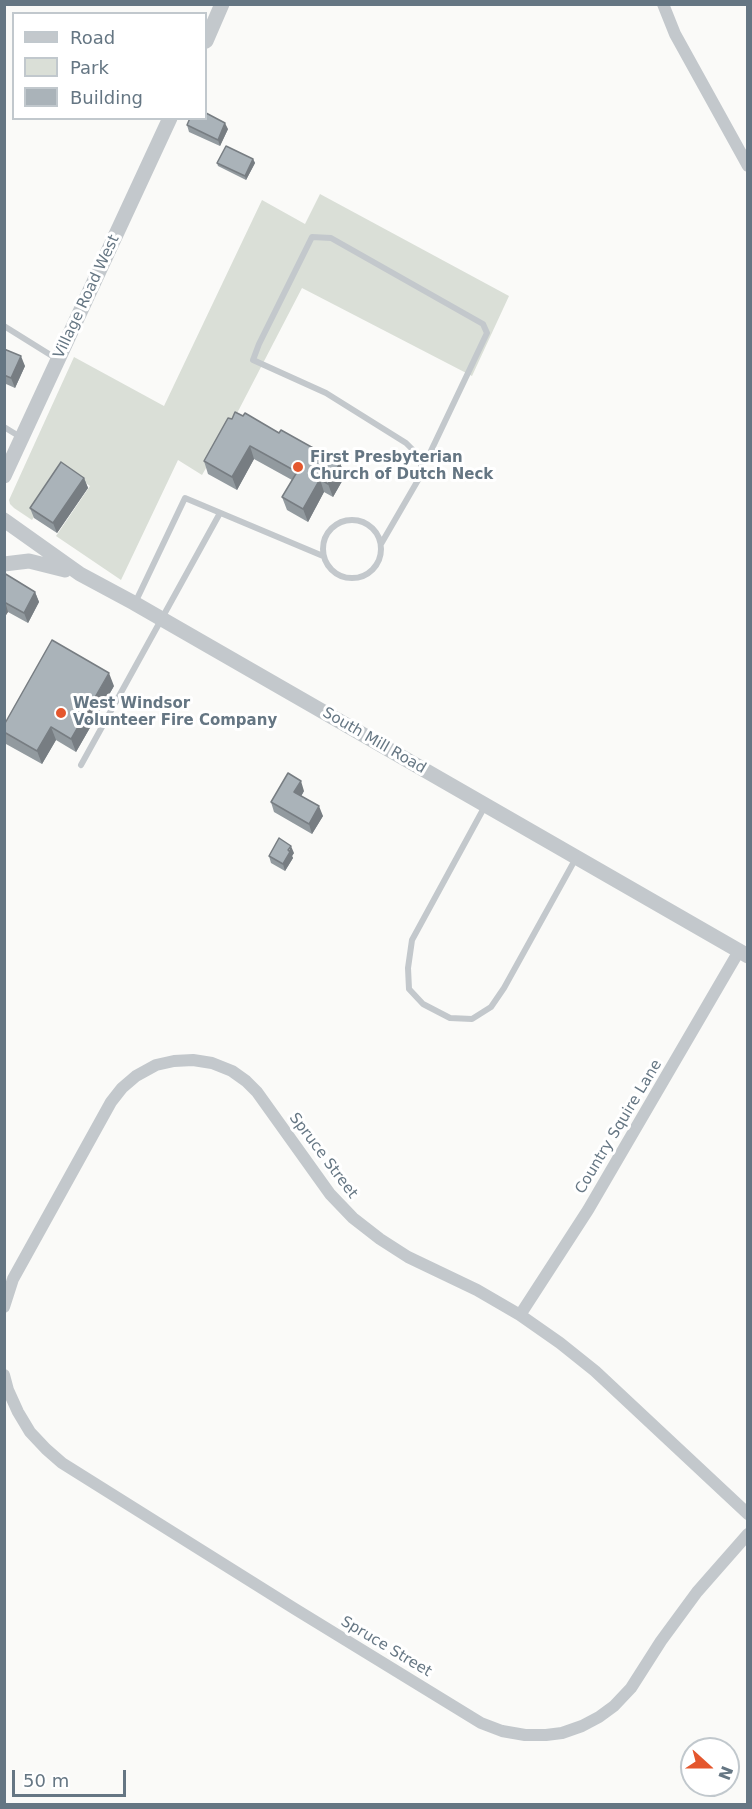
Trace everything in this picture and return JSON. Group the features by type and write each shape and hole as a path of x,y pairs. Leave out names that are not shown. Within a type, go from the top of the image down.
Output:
{"street":[{"path":"207,39 222,4"},
{"path":"663,4 675,34 747,166"},
{"name":"Village Road West","path":"4,476 169,120"},
{"name":"South Mill Road","path":"4,520 80,574 743,953"},
{"path":"4,564 29,561 80,574"},
{"name":"Country Squire Lane","path":"520,1315 588,1210 743,953"},
{"name":"Spruce Street","path":"4,1307 13,1279 111,1102 122,1088 136,1076 156,1065 193,1060 212,1063 232,1071 257,1092 330,1194 353,1218 408,1257 477,1290 520,1315 560,1343 595,1371 747,1514"},
{"name":"Spruce Street","path":"4,1375 18,1412 30,1432 62,1463 295,1610 481,1723 502,1731 525,1735 562,1733 582,1726 614,1706 631,1688 661,1641 697,1592 747,1534"}],"lane":[{"path":"381,544 421,475 421,462 406,443 326,393 253,360 312,237 331,238 483,324 487,333 429,455 421,462"},
{"path":"4,326 58,359"},
{"path":"4,427 22,438"},
{"path":"134,603 185,498 323,556"},
{"path":"81,765 220,513"},
{"path":"346,520 356,520 372,528 381,544 378,564 362,577 343,578 327,566 323,556 322,547 325,537 337,524 346,520"},
{"path":"486,805 412,940 408,968 409,989 423,1004 450,1018 472,1019 491,1007 504,988 576,857"}],"green space":[{"path":"320,194 509,296 472,376 302,288 233,421 202,475 178,460 121,580 56,536 90,486 66,469 32,520 14,508 9,500 74,357 164,406 262,200 305,224"}],"building":[{"path":"207,114 225,123 218,140 187,125 189,120 207,120"},
{"path":"226,146 253,159 245,176 217,163"},
{"path":"4,349 21,356 11,378 4,375"},
{"path":"235,412 243,416 245,413 279,433 281,430 340,463 328,484 320,479 303,509 282,497 297,472 250,446 232,477 204,461 228,418 232,419"},
{"path":"61,462 84,478 53,523 30,508"},
{"path":"4,573 35,592 24,613 4,602"},
{"name":"West Windsor Volunteer Fire Company","path":"52,640 109,673 71,739 51,727 37,751 4,732 4,725"},
{"path":"288,773 301,781 294,792 319,806 309,824 271,802"},
{"path":"279,838 291,846 283,864 269,856"}],"place":[{"name":"First Presbyterian Church of Dutch Neck","path":"298,467"},
{"name":"West Windsor Volunteer Fire Company","path":"61,713"}]}
